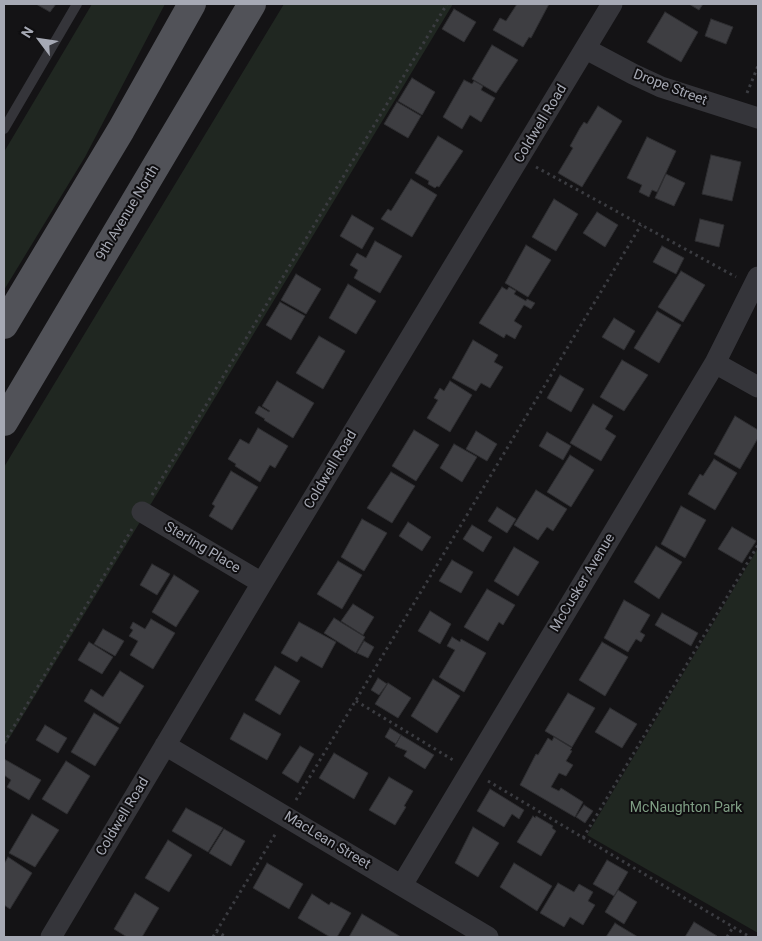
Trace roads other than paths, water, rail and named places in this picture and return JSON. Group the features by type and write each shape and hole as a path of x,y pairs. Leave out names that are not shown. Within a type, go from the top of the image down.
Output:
{"main road":[{"path":"4,325 121,130 192,4"},
{"name":"9th Avenue North","path":"4,422 252,4"}],"street":[{"name":"Coldwell Road","path":"51,937 612,4"},
{"name":"Drope Street","path":"586,49 661,87 748,115"},
{"name":"McCusker Avenue","path":"402,885 715,363 756,282"},
{"path":"715,363 758,387"},
{"name":"Sterling Place","path":"142,512 262,584"},
{"name":"MacLean Street","path":"166,746 488,937"}],"lane":[{"path":"4,129 77,4"}],"park label":[{"name":"McNaughton Park","path":"686,808"}]}
